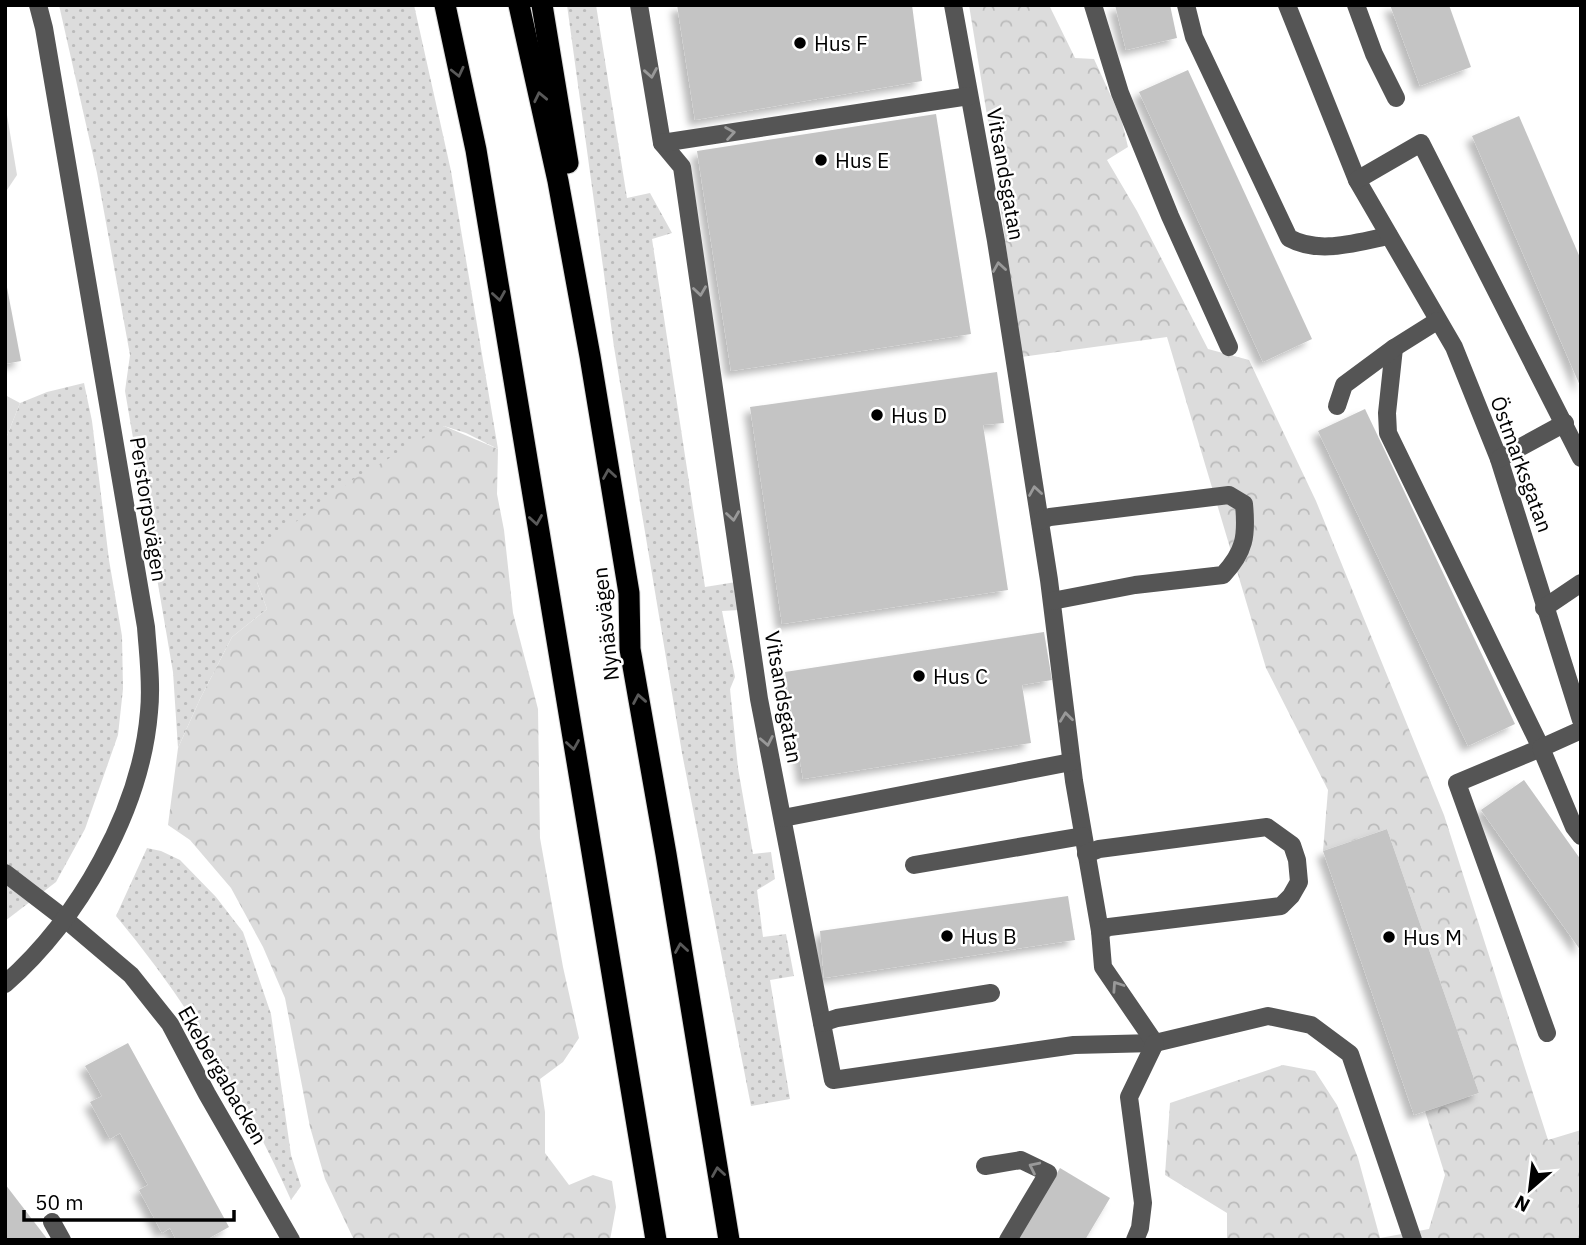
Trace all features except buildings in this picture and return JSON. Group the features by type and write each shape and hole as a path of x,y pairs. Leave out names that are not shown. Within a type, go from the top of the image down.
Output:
{"highway":[{"path":"445,5 475,150 656,1240"},
{"name":"Nynäsvägen","path":"519,5 558,181 590,356 629,593 630,649 729,1240"},
{"path":"542,5 584,266 590,356"}],"street":[{"name":"Perstorpsvägen","path":"5,984 43,946 94,877 124,811 141,762 149,712 146,627 38,5"},
{"name":"Vitsandsgatan","path":"639,5 663,143 682,167 759,699 833,1080 1074,1045 1155,1043 1268,1016 1311,1025 1350,1054 1413,1240"},
{"name":"Vitsandsgatan","path":"953,5 996,241 1040,521 1103,967 1155,1043"},
{"path":"1093,5 1120,93 1170,216 1229,347"},
{"path":"1186,5 1194,37 1289,238 1302,245 1323,248 1389,236"},
{"name":"Östmarksgatan","path":"1287,5 1357,180 1454,347 1499,459 1581,720"},
{"path":"1356,5 1374,54 1396,98"},
{"path":"663,143 968,96"},
{"path":"1357,180 1421,143 1581,458"},
{"path":"1337,406 1344,385 1394,348 1437,321"},
{"path":"1394,348 1387,413 1388,433 1541,748 1574,827 1581,836"},
{"path":"1499,459 1565,424"},
{"path":"1040,521 1050,517 1229,495 1244,504 1244,542 1237,560 1223,575 1135,584 1052,601"},
{"path":"1544,608 1581,583"},
{"path":"1547,1033 1457,783 1581,730"},
{"path":"783,818 1072,762"},
{"path":"914,865 1085,845 1099,849 1267,827 1292,845 1297,860 1299,882 1281,906 1109,927 1100,931"},
{"name":"Ekebergabacken","path":"5,873 131,975 170,1024 207,1094 292,1240"},
{"path":"822,1023 837,1018 991,993"},
{"path":"1135,1240 1140,1228 1143,1203 1129,1097 1155,1043"},
{"path":"985,1166 1021,1160 1048,1173 1008,1240"},
{"path":"52,1222 62,1240"}],"green space":[{"path":"59,5 414,5 451,171 498,449 466,433 444,426 257,582 267,609 232,637 178,748 173,672 125,391 130,355 97,173"},
{"path":"567,5 596,5 627,198 650,193 672,233 652,239 705,587 736,582 740,610 722,611 735,677 730,689 738,768 753,854 771,852 775,879 757,890 763,937 786,934 794,976 770,980 790,1099 751,1106 682,753 614,347"},
{"path":"969,5 1049,5 1075,58 1094,59 1121,118 1128,147 1107,160 1137,211 1208,349 1249,360 1316,501 1444,815 1548,1140 1581,1130 1581,1240 1227,1240 1227,1213 1165,1175 1170,1103 1283,1065 1315,1071 1337,1105 1358,1158 1380,1238 1429,1229 1445,1175 1425,1111 1479,1093 1387,829 1323,851 1328,790 1266,668 1167,337 1021,357 994,158"},
{"path":"5,103 17,175 5,193"},
{"path":"84,383 92,421 109,560 122,636 123,689 118,735 85,829 56,882 5,921 5,441 20,403 47,392"},
{"path":"5,395 20,403 5,441"},
{"path":"444,426 498,449 497,494 504,530 513,613 538,709 540,838 563,967 579,1038 563,1062 540,1079 545,1112 545,1153 569,1185 593,1175 612,1181 616,1207 610,1240 354,1240 325,1179 310,1127 285,998 263,947 231,888 190,840 168,825 178,748 200,699 232,637 267,609 257,582 259,549 354,479"},
{"path":"147,848 180,860 216,897 243,932 271,1014 291,1155 301,1186 291,1200 255,1125 213,1052 167,982 116,916"}],"place":[{"name":"Hus F","path":"800,43"},
{"name":"Hus E","path":"821,160"},
{"name":"Hus D","path":"877,415"},
{"name":"Hus C","path":"919,676"},
{"name":"Hus B","path":"947,936"},
{"name":"Hus M","path":"1389,937"}]}
